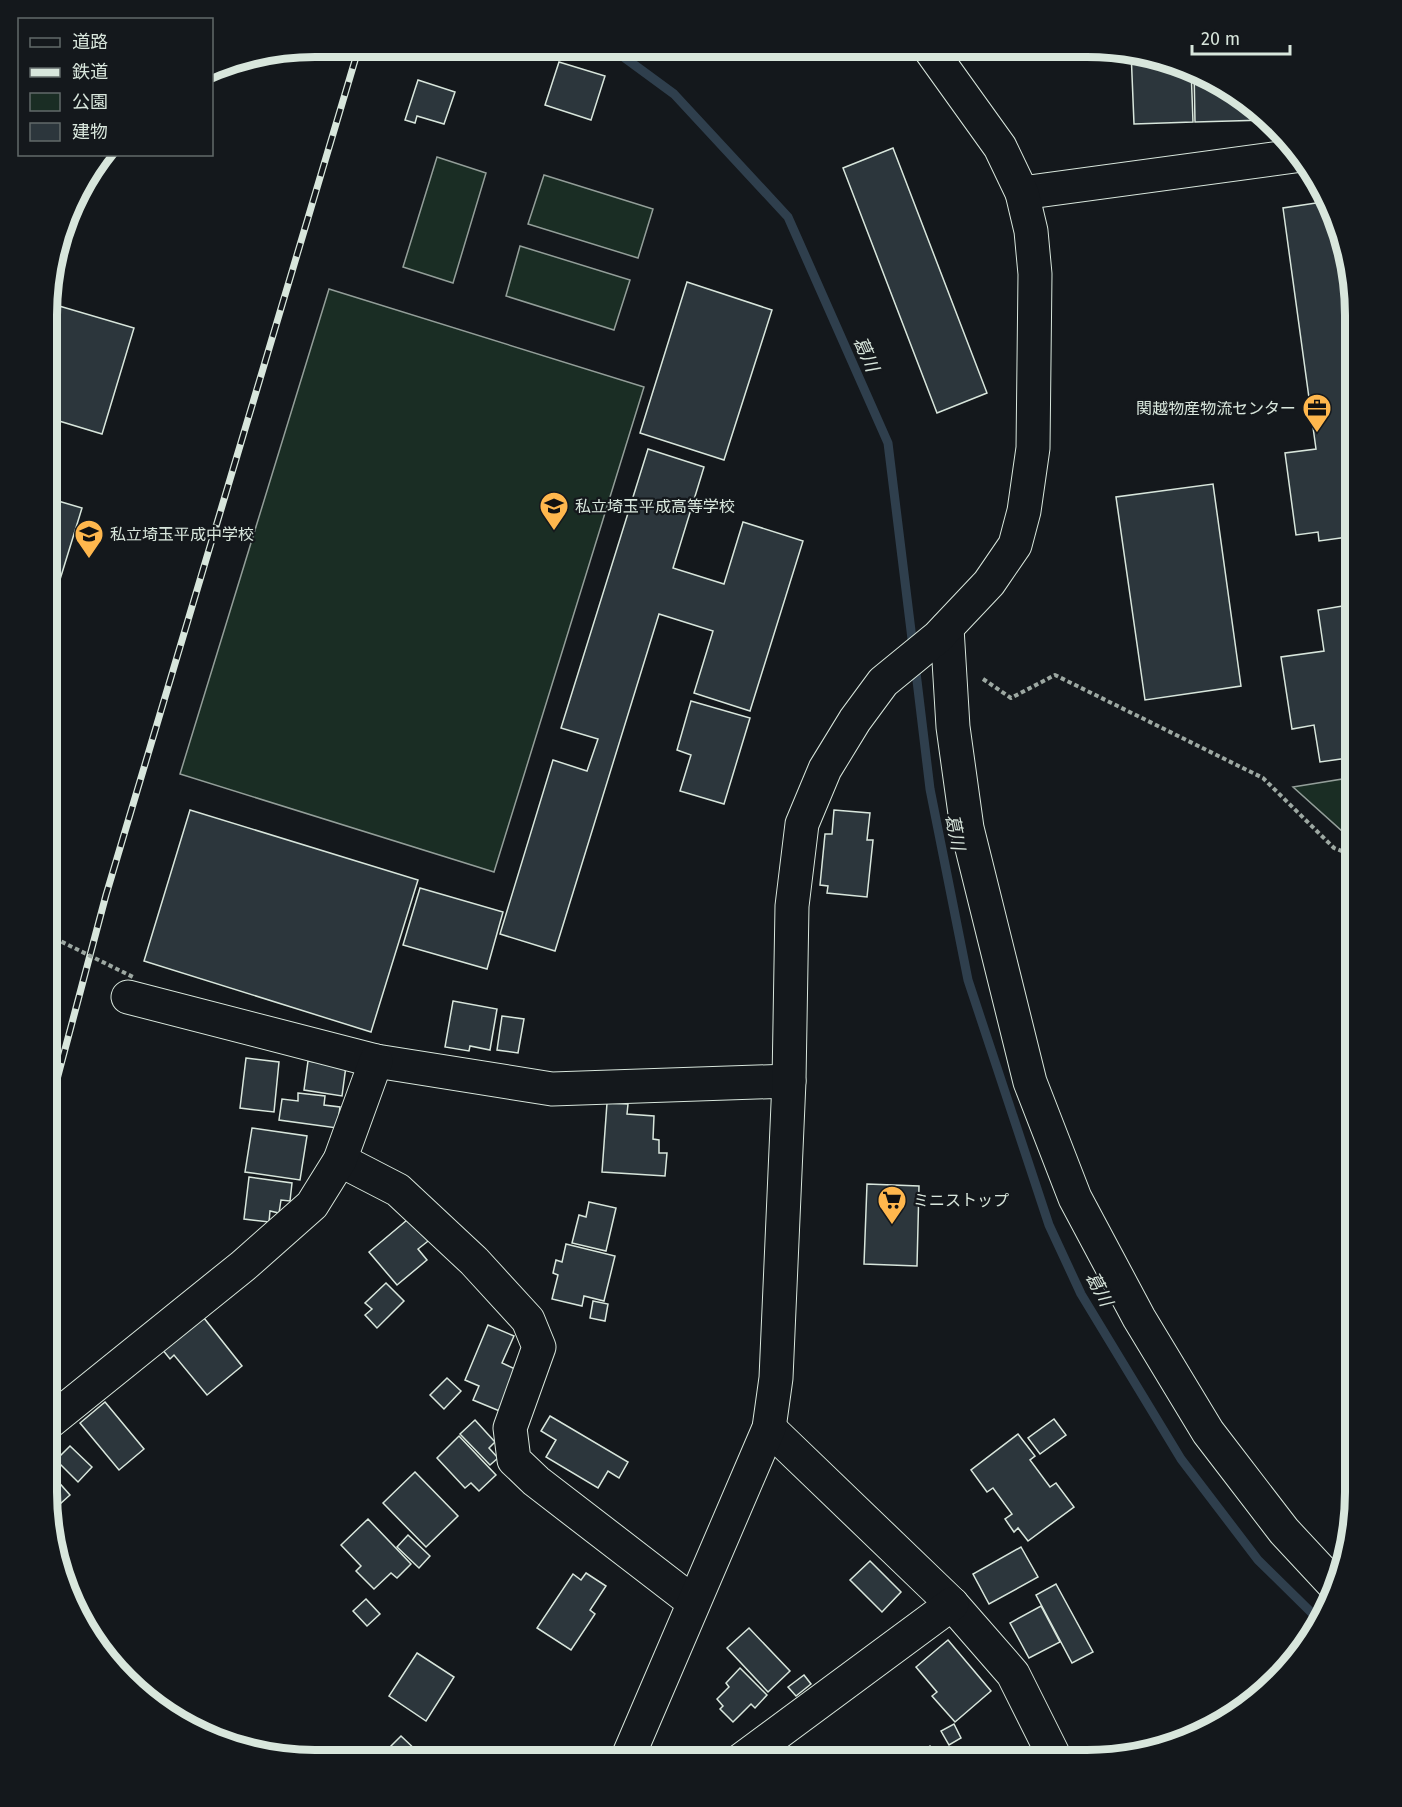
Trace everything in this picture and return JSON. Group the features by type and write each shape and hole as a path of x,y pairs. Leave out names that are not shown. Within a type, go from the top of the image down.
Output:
{"street":[{"path":"631,1750 769,1428 776,1378 789,1081 792,906 802,824 825,769 855,720 883,682 905,663 945,640 1015,545 1024,511 1033,448 1035,273 1031,231 1022,193 1000,147 935,57"},
{"path":"1022,193 1291,157"},
{"path":"945,640 953,727 970,839 1030,1082 1075,1198 1139,1318 1208,1432 1284,1531 1329,1580"},
{"path":"131,987 376,1060 552,1089 789,1081"},
{"path":"57,1416 243,1266 312,1205 340,1160 376,1060"},
{"path":"340,1160 398,1190 474,1260 528,1320 539,1347 510,1428 514,1460 536,1481 693,1602"},
{"path":"769,1428 952,1604 1013,1674 1051,1750"},
{"path":"755,1750 952,1604"}],"path":[{"path":"945,640 1011,698 1055,675 1263,778 1334,848 1345,852"},
{"path":"57,941 131,987"}],"green space":[{"path":"437,157 486,173 453,283 403,267"},
{"path":"544,175 653,209 638,258 528,224"},
{"path":"520,246 630,280 614,330 506,296"},
{"path":"329,289 644,387 494,872 180,774"},
{"path":"1345,779 1345,832 1342,831 1293,787"}],"building":[{"path":"1131,61 1191,80 1193,122 1134,124"},
{"path":"559,62 605,76 591,120 545,105"},
{"path":"418,80 455,92 444,124 417,116 415,123 405,120"},
{"path":"1194,81 1231,100 1256,120 1195,122"},
{"path":"893,148 987,393 937,413 843,168"},
{"path":"1319,203 1331,232 1340,264 1345,315 1345,537 1319,541 1318,532 1296,535 1285,453 1316,449 1283,208"},
{"path":"687,282 772,310 724,460 640,433"},
{"path":"58,306 134,328 102,434 59,421 57,428"},
{"path":"648,449 704,467 673,568 724,584 743,522 803,541 750,711 694,693 713,631 659,614 555,951 500,934 553,760 587,771 598,739 561,728"},
{"path":"1213,484 1241,686 1145,700 1116,497"},
{"path":"57,501 82,508 57,586"},
{"path":"1345,606 1345,758 1320,762 1314,725 1292,729 1281,657 1324,651 1318,610"},
{"path":"691,701 750,718 724,804 680,791 691,755 677,750"},
{"path":"190,810 418,880 371,1032 144,961"},
{"path":"834,810 870,813 867,840 873,840 867,897 827,893 828,886 820,885 825,834 832,834"},
{"path":"420,888 503,912 487,969 403,945"},
{"path":"453,1001 497,1009 490,1050 470,1046 469,1051 445,1047"},
{"path":"502,1016 524,1019 518,1053 497,1050"},
{"path":"246,1058 279,1062 274,1112 240,1108"},
{"path":"308,1061 346,1066 342,1096 304,1090"},
{"path":"298,1093 325,1096 324,1105 340,1107 337,1128 279,1120 282,1099 298,1101"},
{"path":"607,1103 628,1104 627,1114 654,1116 653,1139 659,1140 659,1153 667,1153 665,1176 602,1172"},
{"path":"252,1128 307,1136 300,1180 245,1172"},
{"path":"249,1177 292,1183 290,1201 281,1200 279,1213 270,1211 269,1222 244,1219"},
{"name":"ミニストップ","path":"867,1184 919,1186 917,1266 864,1264"},
{"path":"589,1202 616,1208 606,1251 572,1243 579,1215 586,1217"},
{"path":"413,1215 432,1238 418,1249 427,1260 397,1285 369,1252"},
{"path":"566,1244 615,1256 604,1301 584,1296 582,1306 552,1299 558,1275 553,1273 556,1260 562,1262"},
{"path":"386,1283 404,1301 377,1328 365,1315 372,1309 365,1303"},
{"path":"593,1301 608,1304 605,1321 590,1318"},
{"path":"200,1313 242,1366 207,1395 174,1355 170,1359 162,1349"},
{"path":"488,1325 514,1336 502,1363 515,1369 505,1394 509,1396 502,1412 473,1400 479,1386 465,1380"},
{"path":"447,1378 461,1391 444,1409 430,1395"},
{"path":"105,1402 144,1449 119,1470 80,1423"},
{"path":"550,1416 628,1462 619,1478 608,1471 598,1488 546,1457 556,1440 541,1431"},
{"path":"1054,1419 1066,1435 1040,1454 1028,1438"},
{"path":"475,1420 495,1442 489,1448 498,1458 490,1465 460,1434"},
{"path":"1018,1434 1035,1456 1030,1460 1050,1487 1056,1483 1074,1507 1028,1541 1018,1528 1014,1532 1005,1519 1012,1514 993,1488 987,1492 971,1470"},
{"path":"459,1436 496,1475 479,1491 471,1483 465,1488 437,1458"},
{"path":"70,1446 92,1467 78,1482 57,1459"},
{"path":"415,1472 458,1516 426,1547 383,1503"},
{"path":"57,1480 70,1495 58,1506"},
{"path":"368,1519 411,1564 397,1578 391,1573 374,1589 356,1571 361,1566 341,1545"},
{"path":"408,1535 430,1556 419,1568 397,1547"},
{"path":"1021,1547 1038,1577 989,1604 973,1574"},
{"path":"870,1561 901,1592 882,1612 850,1580"},
{"path":"586,1573 606,1586 590,1610 595,1614 571,1650 537,1628 573,1574 581,1580"},
{"path":"1056,1584 1093,1652 1072,1663 1036,1595"},
{"path":"366,1599 380,1614 367,1626 353,1611"},
{"path":"1041,1606 1060,1642 1029,1658 1010,1623"},
{"path":"749,1628 790,1671 768,1692 727,1648"},
{"path":"948,1640 991,1691 955,1722 932,1696 937,1692 916,1667"},
{"path":"417,1653 454,1677 426,1721 389,1696"},
{"path":"740,1668 767,1695 755,1708 751,1704 733,1722 720,1709 723,1706 717,1699 729,1687 726,1683"},
{"path":"804,1675 811,1684 796,1696 788,1687"},
{"path":"954,1724 961,1738 949,1745 941,1731"},
{"path":"401,1736 416,1750 393,1750 390,1747"}],"waterway":[{"name":"葛川","path":"624,57 674,94 788,217 888,443 913,647"},
{"name":"葛川","path":"915,664 930,789 968,980 1049,1225 1081,1294 1181,1459 1258,1560 1313,1615"}],"railway":[{"path":"57,1079 106,895 356,57"}],"place":[{"name":"関越物産物流センター","path":"1317,434"},
{"name":"私立埼玉平成高等学校","path":"554,532"},
{"name":"私立埼玉平成中学校","path":"89,560"},
{"name":"ミニストップ","path":"892,1226"}]}
